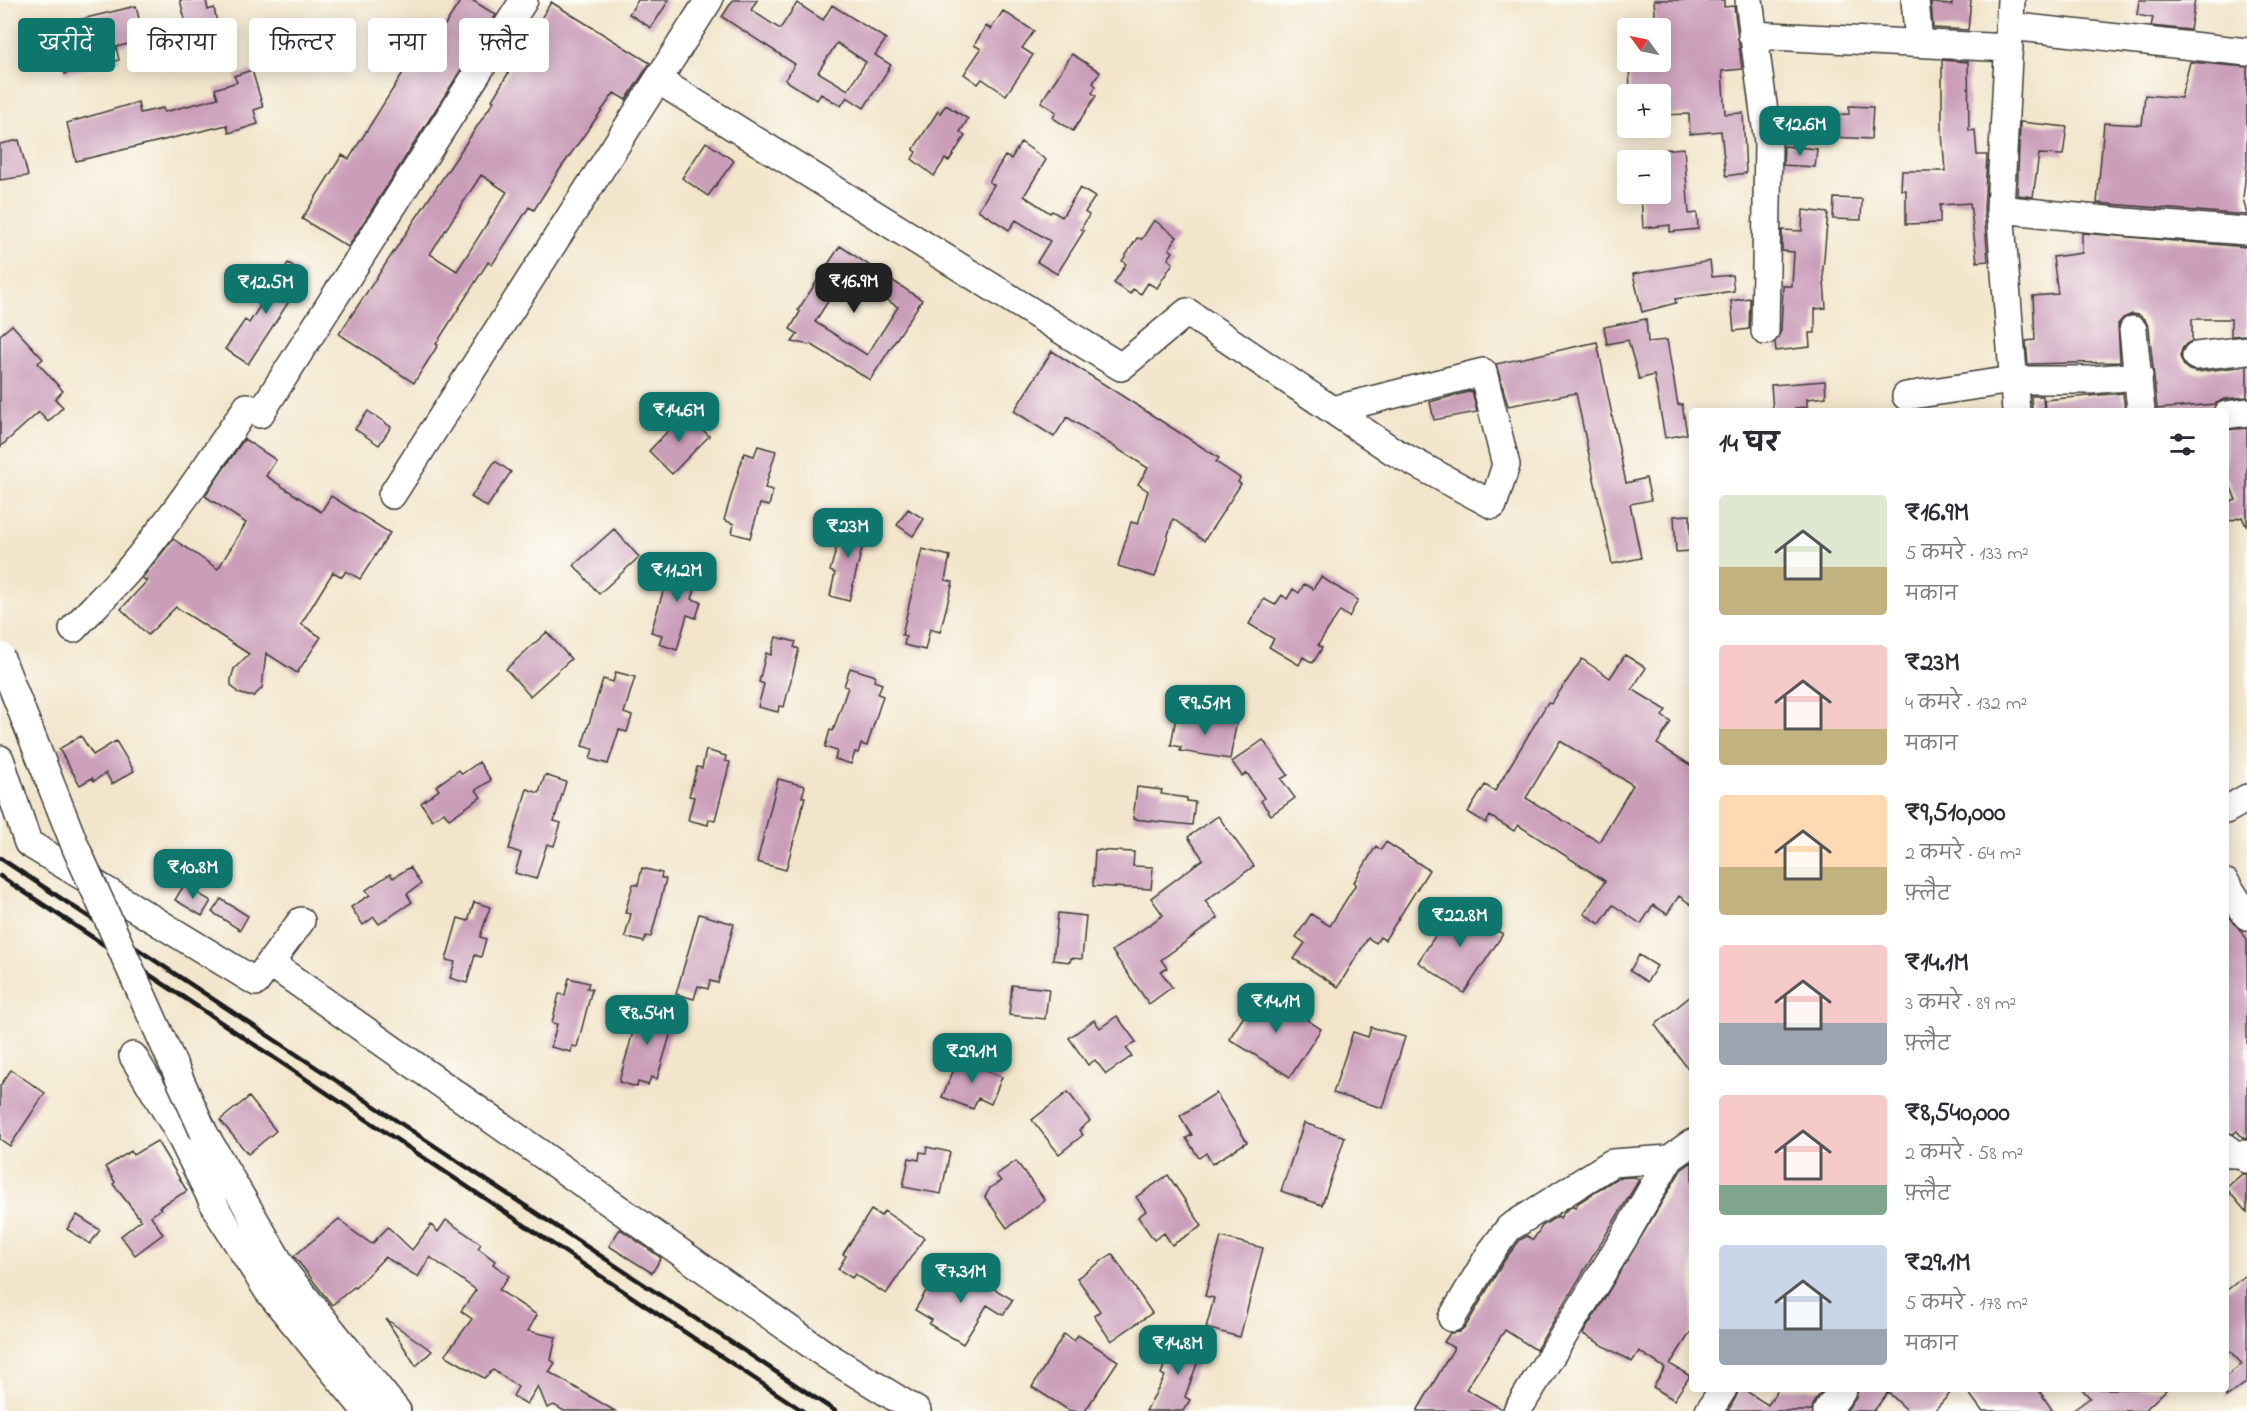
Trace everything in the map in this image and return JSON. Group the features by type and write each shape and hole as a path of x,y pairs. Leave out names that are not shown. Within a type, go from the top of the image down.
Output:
{"street":[{"path":"73,629 127,572 253,410 525,0"},
{"path":"392,495 709,0"},
{"path":"1749,0 1768,142 1765,331"},
{"path":"1915,0 1919,43"},
{"path":"1752,35 1919,43 2010,25 2247,52"},
{"path":"2010,25 2000,209 2016,408"},
{"path":"658,80 1120,367 1187,312 1332,410 1393,451 1493,505 1506,465 1483,372 1332,410"},
{"path":"2000,209 2125,222 2247,231"},
{"path":"2133,330 2141,408"},
{"path":"2196,356 2247,350"},
{"path":"1906,396 2012,380 2089,380 2139,376"},
{"path":"2229,415 2247,412"},
{"path":"0,656 76,848 204,1133 286,1275 397,1411"},
{"path":"0,759 28,843 255,981 301,921"},
{"path":"2229,808 2247,798"},
{"path":"2229,888 2247,916"},
{"path":"270,963 816,1348 917,1411"},
{"path":"133,1056 178,1131 219,1215 268,1291 366,1411"},
{"path":"1517,1411 1670,1159 1689,1145"},
{"path":"2229,1151 2232,1154 2243,1154 2247,1159"},
{"path":"1452,1317 1491,1252 1509,1228 1612,1163 1670,1159"},
{"path":"1709,1411 1721,1392"},
{"path":"1827,1411 1841,1392"}],"building":[{"path":"180,0 206,0 208,10 214,8 216,18 185,18"},
{"path":"461,0 472,0 496,15 494,18 459,18 460,72 348,247 302,219 342,155 349,159 403,72 447,72 447,22"},
{"path":"638,0 669,0 651,28 629,14"},
{"path":"733,0 757,0 751,10 780,29 797,3 823,20 832,5 886,39 875,55 891,65 864,108 847,97 841,106 821,94 817,100 785,80 795,64 722,17","holes":["837,43 866,62 848,90 818,72"]},
{"path":"1654,0 1724,0 1724,7 1734,6 1742,69 1722,71 1725,114 1743,113 1746,173 1726,176 1721,131 1690,134 1689,114 1671,115 1671,84 1630,84 1629,72 1671,72 1671,18 1655,18"},
{"path":"1952,0 1971,0 1968,30 1933,28 1931,3 1952,5"},
{"path":"2139,0 2195,0 2190,30 2151,26 2153,18 2137,15"},
{"path":"551,2 650,63 626,100 614,93 534,210 529,207 492,265 488,262 414,383 339,334 494,101 492,100 509,72 549,72 549,18 541,18","holes":["481,175 507,192 457,271 430,254"]},
{"path":"136,6 139,18 127,18 127,44 116,47 119,60 115,61 115,18 86,18"},
{"path":"1003,11 1034,31 1022,48 1033,55 1006,95 982,79 978,84 964,74 981,49 974,45 986,26 991,29"},
{"path":"1072,54 1100,72 1093,83 1096,86 1092,93 1096,96 1073,131 1053,118 1056,112 1041,102"},
{"path":"1942,60 1968,62 1969,131 1975,130 1977,155 1987,155 1984,210 1988,261 1977,262 1970,203 1940,205 1940,223 1906,224 1906,190 1901,190 1902,171 1945,171 1942,133"},
{"path":"2190,62 2247,67 2247,163 2243,198 2247,215 2097,203 2104,123 2142,125 2145,95 2181,98"},
{"path":"253,72 263,107 254,110 258,124 229,133 227,125 76,161 67,123 138,102 140,113 163,108 164,112 218,98 215,89 237,82 234,76"},
{"path":"946,105 968,119 960,132 965,136 949,161 945,159 934,176 912,159 916,152 913,150 938,111 940,113"},
{"path":"1849,106 1873,107 1871,139 1832,137 1832,115 1849,114"},
{"path":"2020,122 2067,127 2063,155 2039,154 2033,197 2017,195"},
{"path":"19,140 28,176 0,180 0,144"},
{"path":"706,142 734,161 708,196 682,178"},
{"path":"1021,142 1046,160 1024,196 1050,213 1052,211 1062,217 1080,188 1095,197 1085,212 1089,215 1081,229 1084,231 1057,274 1037,262 1050,241 1016,220 1009,230 978,210 994,185 989,182 1005,156 1011,159"},
{"path":"1784,146 1817,149 1815,167 1783,165"},
{"path":"1684,148 1689,214 1697,213 1698,229 1670,232 1670,225 1643,228 1642,204 1671,204 1671,150 1660,150"},
{"path":"1834,198 1862,199 1861,220 1833,219"},
{"path":"1803,210 1828,213 1823,269 1826,308 1815,309 1815,333 1809,333 1810,347 1776,351 1775,342 1781,331 1783,286 1792,286 1794,252 1782,251 1782,230 1802,231"},
{"path":"1154,220 1177,237 1169,249 1173,252 1168,259 1173,263 1157,288 1148,283 1141,294 1133,289 1130,294 1114,283 1126,264 1122,261 1137,238 1142,239"},
{"path":"2082,233 2247,247 2247,335 2231,336 2231,319 2192,319 2192,341 2182,349 2180,357 2184,366 2197,372 2247,366 2247,397 2224,399 2215,404 2157,408 2149,328 2139,315 2132,314 2123,318 2118,324 2120,362 2028,364 2026,341 2035,340 2033,296 2058,294 2053,257 2082,253"},
{"path":"840,246 922,300 870,380 812,345 792,342 798,334 790,329 800,312 798,310","holes":["845,274 898,307 867,355 815,322"]},
{"path":"1710,261 1712,277 1732,275 1734,291 1675,299 1676,303 1642,312 1633,274"},
{"path":"288,263 307,274 248,364 225,349 245,320 249,323"},
{"path":"1750,298 1749,329 1734,331 1731,301"},
{"path":"1646,319 1648,342 1667,340 1678,405 1682,404 1687,434 1665,438 1654,375 1639,379 1628,340 1607,344 1604,327"},
{"path":"12,325 43,359 38,363 63,391 55,399 63,407 48,422 39,412 0,447 0,335"},
{"path":"1597,342 1626,483 1646,478 1651,500 1630,504 1641,558 1612,564 1576,393 1508,406 1496,364"},
{"path":"1052,351 1219,458 1216,462 1240,478 1238,482 1241,484 1204,541 1173,519 1155,577 1118,566 1131,522 1138,524 1148,491 1138,484 1148,468 1067,417 1054,437 1014,411"},
{"path":"1825,381 1826,397 1807,399 1807,407 1773,408 1771,385"},
{"path":"1472,391 1477,412 1434,420 1430,402"},
{"path":"2123,393 2125,408 2045,408 2044,400"},
{"path":"2031,396 2043,396 2044,408 2032,408"},
{"path":"368,411 391,427 379,445 355,429"},
{"path":"685,413 709,436 672,474 649,451"},
{"path":"2247,428 2247,526 2242,517 2229,521 2229,502 2236,500 2229,482 2229,430"},
{"path":"244,439 276,460 266,476 321,512 331,496 390,533 360,579 346,571 342,577 333,572 301,624 321,637 297,673 266,653 262,688 254,696 238,693 231,685 234,669 249,654 176,607 148,635 121,609 147,581 142,578 173,539 218,569 246,523 205,496"},
{"path":"758,446 776,451 765,488 773,490 769,506 760,504 750,538 732,533 734,524 724,520 744,453 754,456"},
{"path":"495,461 511,472 487,507 471,497"},
{"path":"908,509 924,519 913,536 897,525"},
{"path":"1689,515 1689,551 1676,552 1674,516"},
{"path":"851,516 869,520 849,601 830,596 835,573 830,571 838,542 843,544"},
{"path":"614,529 639,557 599,594 574,565"},
{"path":"922,549 950,556 945,580 953,582 940,632 930,629 925,650 904,645 906,636 902,635"},
{"path":"685,557 703,563 692,599 701,602 696,618 687,615 677,650 659,644 662,635 651,632 671,565 682,568"},
{"path":"1321,577 1358,600 1349,617 1340,611 1318,645 1322,648 1313,663 1303,657 1299,665 1269,647 1274,639 1249,624 1264,599 1275,605 1282,595 1287,599 1293,589 1299,593 1304,584 1313,589"},
{"path":"547,632 571,659 530,696 506,669"},
{"path":"776,637 796,642 794,647 799,649 784,707 779,706 778,712 758,707 764,684 759,682 766,653 771,655"},
{"path":"1625,655 1646,668 1632,689 1666,710 1662,716 1671,722 1657,744 1689,764 1689,903 1679,896 1667,914 1653,905 1641,924 1613,905 1600,924 1584,914 1605,881 1518,825 1514,831 1490,816 1486,823 1468,812 1485,785 1495,791 1548,702 1551,704 1582,659 1610,678","holes":["1560,741 1633,785 1599,842 1526,798"]},
{"path":"850,668 876,676 874,681 882,684 878,694 883,696 867,746 861,744 851,764 835,759 837,751 825,747 848,687 844,686"},
{"path":"616,672 635,677 624,713 632,716 627,732 619,730 608,764 590,759 593,749 582,746 603,679 613,682"},
{"path":"1197,713 1237,720 1230,759 1180,751 1181,747 1171,745 1176,717 1196,720"},
{"path":"81,736 93,755 116,741 134,771 112,784 106,773 94,781 92,778 80,785 59,749"},
{"path":"1263,740 1288,775 1281,779 1295,798 1271,815 1261,801 1264,798 1247,773 1242,776 1232,762"},
{"path":"706,750 726,756 725,761 730,762 715,820 709,819 708,825 688,820 694,797 689,796 697,767 702,768"},
{"path":"479,762 491,780 476,790 481,797 449,819 444,812 432,820 421,803 439,790 436,786 459,770 462,774"},
{"path":"545,775 566,782 554,821 561,823 554,846 547,844 536,879 515,873 521,853 509,849 527,789 539,793"},
{"path":"778,779 805,786 802,797 805,797 786,870 757,862"},
{"path":"1137,787 1162,790 1161,794 1187,798 1187,801 1195,802 1192,825 1133,819"},
{"path":"1218,816 1254,866 1205,901 1218,918 1161,960 1167,968 1161,972 1172,987 1149,1004 1112,951 1163,915 1151,898 1203,859 1188,837"},
{"path":"1386,842 1429,870 1385,940 1380,937 1376,943 1368,938 1338,987 1294,959 1305,943 1296,937 1311,914 1330,926 1376,846 1381,850"},
{"path":"1095,850 1134,852 1133,866 1153,867 1151,889 1093,886"},
{"path":"410,867 421,884 407,894 412,902 379,924 374,917 363,925 351,907 370,895 366,890 390,874 393,878"},
{"path":"642,868 662,873 661,878 666,879 651,937 646,936 644,942 625,937 631,914 625,913 633,884 638,885"},
{"path":"184,885 211,901 202,916 175,900"},
{"path":"221,899 248,916 240,930 212,912"},
{"path":"474,902 490,907 480,937 486,939 481,957 475,955 467,983 450,978 455,962 446,960 458,918 468,921"},
{"path":"1456,904 1503,934 1464,993 1418,962"},
{"path":"1058,913 1086,916 1082,959 1071,958 1070,962 1053,960"},
{"path":"699,914 734,924 718,983 710,981 708,989 698,986 694,999 676,994"},
{"path":"2229,916 2247,939 2247,1139 2237,1131 2233,1134 2229,1133"},
{"path":"1639,955 1657,966 1647,982 1630,971"},
{"path":"569,978 589,983 587,988 592,989 577,1047 572,1046 571,1052 551,1047 557,1024 552,1023 559,994 565,995"},
{"path":"1012,985 1049,989 1045,1019 1009,1015"},
{"path":"1260,992 1292,1012 1295,1007 1310,1016 1307,1020 1321,1029 1290,1077 1229,1039"},
{"path":"1689,997 1689,1070 1655,1025"},
{"path":"650,1002 671,1008 666,1028 672,1029 657,1079 651,1077 648,1085 638,1082 637,1087 619,1082 640,1007 648,1010"},
{"path":"1117,1016 1136,1042 1126,1048 1132,1056 1106,1074 1095,1060 1088,1065 1069,1038 1094,1020 1100,1028"},
{"path":"1371,1027 1405,1037 1383,1108 1333,1093 1353,1032 1368,1037"},
{"path":"969,1055 987,1062 984,1070 1002,1077 991,1104 978,1098 973,1109 942,1097 956,1065 964,1067"},
{"path":"11,1070 45,1093 10,1146 0,1139 0,1086"},
{"path":"1068,1092 1090,1121 1079,1130 1083,1135 1059,1154 1032,1120"},
{"path":"1216,1093 1247,1142 1212,1164 1206,1153 1199,1158 1186,1138 1192,1135 1180,1116"},
{"path":"249,1097 276,1131 248,1154 220,1120"},
{"path":"1304,1123 1345,1137 1322,1205 1281,1191"},
{"path":"157,1141 187,1191 159,1207 161,1209 151,1216 163,1234 135,1255 121,1236 141,1220 113,1184 115,1182 105,1167 131,1151 133,1155"},
{"path":"927,1147 950,1152 941,1194 903,1187 909,1158 919,1160 920,1152 926,1153"},
{"path":"1016,1161 1045,1200 1007,1228 985,1197 990,1188 1001,1181 996,1175"},
{"path":"1689,1164 1689,1335 1670,1364 1689,1378 1674,1400 1653,1387 1665,1368 1639,1351 1632,1362 1583,1334 1681,1170"},
{"path":"2242,1174 2247,1174 2247,1213 2229,1192 2229,1185"},
{"path":"1168,1175 1202,1226 1172,1245 1164,1233 1154,1240 1138,1217 1146,1211 1136,1197"},
{"path":"1635,1177 1639,1180 1536,1350 1505,1330 1466,1389 1502,1409 1501,1411 1417,1411 1454,1348 1444,1342 1450,1333 1459,1332 1466,1326 1504,1261 1520,1240 1527,1236 1533,1240 1542,1226 1558,1216 1560,1218 1564,1212 1573,1206 1575,1208 1578,1203 1617,1178"},
{"path":"871,1210 881,1216 884,1211 924,1238 886,1294 855,1274 852,1278 838,1269 846,1256 843,1254"},
{"path":"77,1215 100,1230 90,1244 67,1229"},
{"path":"339,1219 372,1244 388,1227 412,1250 431,1225 438,1232 446,1220 481,1244 478,1248 495,1261 493,1264 509,1276 499,1290 537,1315 528,1331 556,1337 551,1360 555,1363 549,1372 615,1411 564,1411 554,1405 547,1408 538,1386 527,1404 513,1396 518,1387 493,1370 484,1378 445,1355 472,1319 461,1311 476,1290 430,1257 418,1277 385,1257 355,1288 332,1305 294,1256"},
{"path":"620,1229 661,1258 652,1273 609,1246"},
{"path":"1221,1237 1263,1248 1240,1337 1206,1328 1214,1298 1205,1296"},
{"path":"1112,1254 1152,1313 1111,1341 1094,1316 1100,1311 1077,1278"},
{"path":"975,1266 990,1275 989,1278 994,1281 991,1287 1013,1300 1003,1315 987,1305 963,1344 929,1324 932,1320 915,1310 932,1281 942,1287 947,1278 962,1287"},
{"path":"2247,1274 2247,1382 2226,1397 2226,1392 2229,1392 2229,1374 2242,1364 2229,1350 2229,1289"},
{"path":"386,1319 432,1351 416,1366"},
{"path":"1189,1332 1206,1339 1185,1397 1190,1400 1183,1411 1146,1411 1165,1376 1161,1374 1172,1345 1182,1349"},
{"path":"1064,1334 1074,1341 1078,1335 1118,1361 1085,1411 1070,1411 1032,1387"},
{"path":"1738,1392 1748,1392 1768,1405 1776,1392 1822,1392 1814,1402 1812,1411 1728,1411"},
{"path":"1857,1392 1888,1392 1874,1411 1846,1411 1856,1398"},
{"path":"1888,1392 1951,1392 1934,1411 1908,1411"},
{"path":"1968,1392 2040,1392 2053,1411 1982,1411"},
{"path":"2085,1392 2164,1392 2144,1411 2072,1411 2090,1398"}],"railway":[{"path":"0,858 835,1411"},
{"path":"0,876 803,1411"}]}
